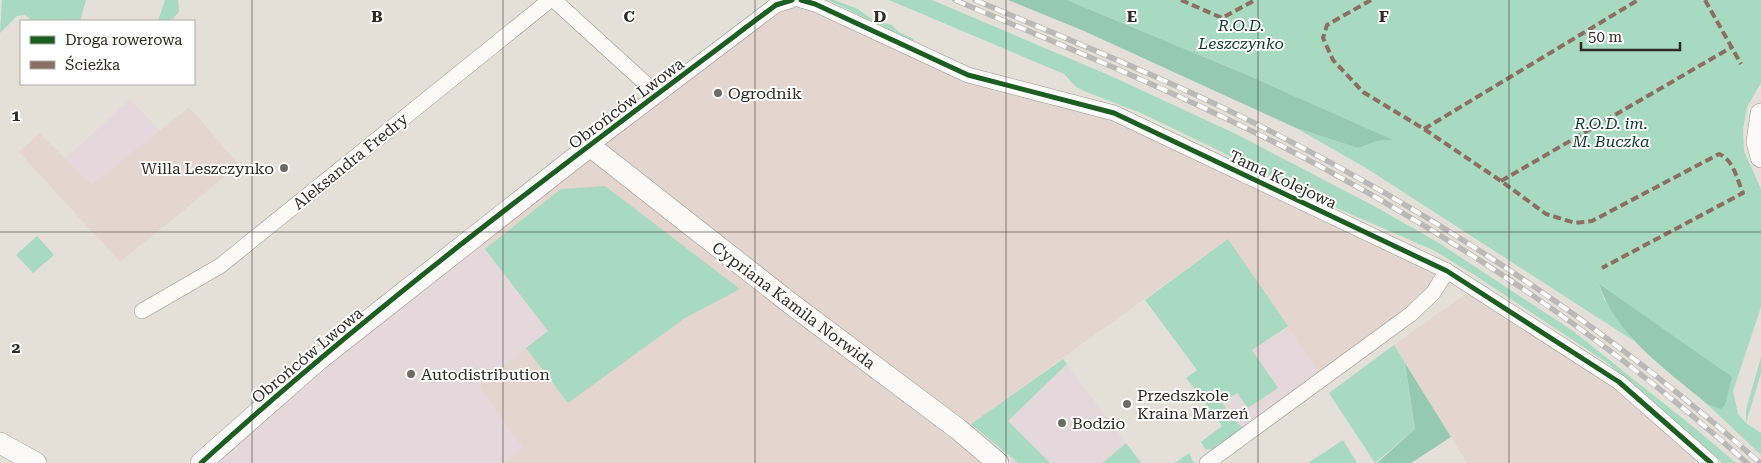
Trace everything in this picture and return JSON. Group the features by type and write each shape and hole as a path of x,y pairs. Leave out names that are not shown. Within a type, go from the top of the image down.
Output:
{"street":[{"path":"552,0 657,94"},
{"name":"Aleksandra Fredry","path":"142,311 220,266 552,0"},
{"name":"Obrońców Lwowa","path":"201,463 318,360 590,146 776,6 792,0"},
{"name":"Tama Kolejowa","path":"801,0 816,4 968,76 1114,113 1447,271 1619,382 1710,463"},
{"path":"1761,114 1758,142 1761,157"},
{"name":"Cypriana Kamila Norwida","path":"590,146 790,303 958,429 998,463"},
{"path":"1207,463 1411,314 1433,292 1447,271"},
{"path":"0,443 36,463"},
{"path":"0,457 13,463"}],"shaded area":[{"path":"792,0 968,75 1090,106 1447,271 1433,293 1322,378 1228,239 971,424 958,429 998,463 502,463 523,448 478,385 548,331 475,236"},
{"path":"130,99 160,131 92,185 65,159"},
{"path":"189,107 239,165 120,262 19,152 39,133 92,185"},
{"path":"475,236 548,331 478,385 524,448 502,463 200,463"},
{"path":"1228,239 1322,378 1245,435 1145,300"},
{"path":"1475,287 1619,382 1711,463 1467,463 1394,345"},
{"path":"1063,359 1139,463 998,463 958,429 971,424"}],"green space":[{"path":"2,0 86,0 80,20 32,20 25,15 17,16 0,33"},
{"path":"165,0 178,0 179,12 172,20 158,20"},
{"path":"828,0 834,0 858,9 873,20 892,25 899,32 914,39 913,41"},
{"path":"889,0 932,0 1111,76 1238,135 1374,206 1439,243 1573,331 1736,463 1722,463 1609,364 1435,251 1337,208 1141,113 1084,91 1076,87 1064,74"},
{"path":"1008,0 1067,0 1245,74 1393,140 1377,141 1358,148 1296,128 1084,31"},
{"name":"R.O.D. im. M. Buczka","path":"1067,0 1761,0 1761,83 1747,107 1743,130 1744,151 1761,189 1761,307 1733,391 1738,414 1746,423 1761,433 1761,455 1707,404 1721,408 1725,405 1731,377 1599,285 1604,299 1634,341 1366,168 1296,128 1358,148 1377,141 1392,140 1245,74"},
{"path":"605,186 740,289 685,318 568,403 526,348 548,331 485,249 561,189"},
{"path":"37,236 54,255 33,273 16,255"},
{"path":"1228,239 1288,326 1252,350 1278,388 1248,408 1237,393 1222,403 1238,424 1244,428 1221,446 1205,449 1201,442 1222,426 1186,378 1197,370 1145,300"},
{"path":"1599,284 1732,377 1725,405 1721,409 1707,404 1644,351 1617,320"},
{"path":"1394,345 1405,363 1415,429 1375,463 1329,393"},
{"path":"1761,357 1761,373 1746,423 1746,410"},
{"path":"1063,359 1067,364 1008,421 1050,463 1018,463 971,424"},
{"path":"1405,363 1451,437 1411,463 1377,463 1415,429"},
{"path":"1343,440 1357,463 1308,463"},
{"path":"1126,443 1141,463 1103,463"},
{"path":"1189,453 1194,463 1175,463"}],"railway":[{"path":"955,0 1194,103 1272,141 1398,210 1520,287 1579,328 1637,371 1747,463"},
{"path":"975,0 1124,63 1234,113 1336,165 1400,202 1526,281 1587,324 1646,368 1760,463"}],"marked path":[{"path":"1181,0 1222,18 1255,0"},
{"path":"1371,0 1327,25 1323,38 1333,60 1363,92 1424,129 1546,214 1575,223 1592,221 1719,154 1728,161 1743,193 1602,268"},
{"path":"1424,129 1638,0"},
{"path":"1705,0 1741,64"},
{"path":"1501,181 1732,47"}],"cycle path":[{"path":"201,463 340,342 483,227 776,5 792,0"},
{"path":"801,0 815,4 968,75 1114,113 1447,271 1619,382 1711,463"}],"place":[{"name":"Ogrodnik","path":"718,93"},
{"name":"Willa Leszczynko","path":"284,168"},
{"name":"Autodistribution","path":"411,374"},
{"name":"Przedszkole Kraina Marzeń","path":"1127,404"},
{"name":"Bodzio","path":"1062,423"}],"park label":[{"name":"R.O.D. Leszczynko","path":"1241,34"}]}
